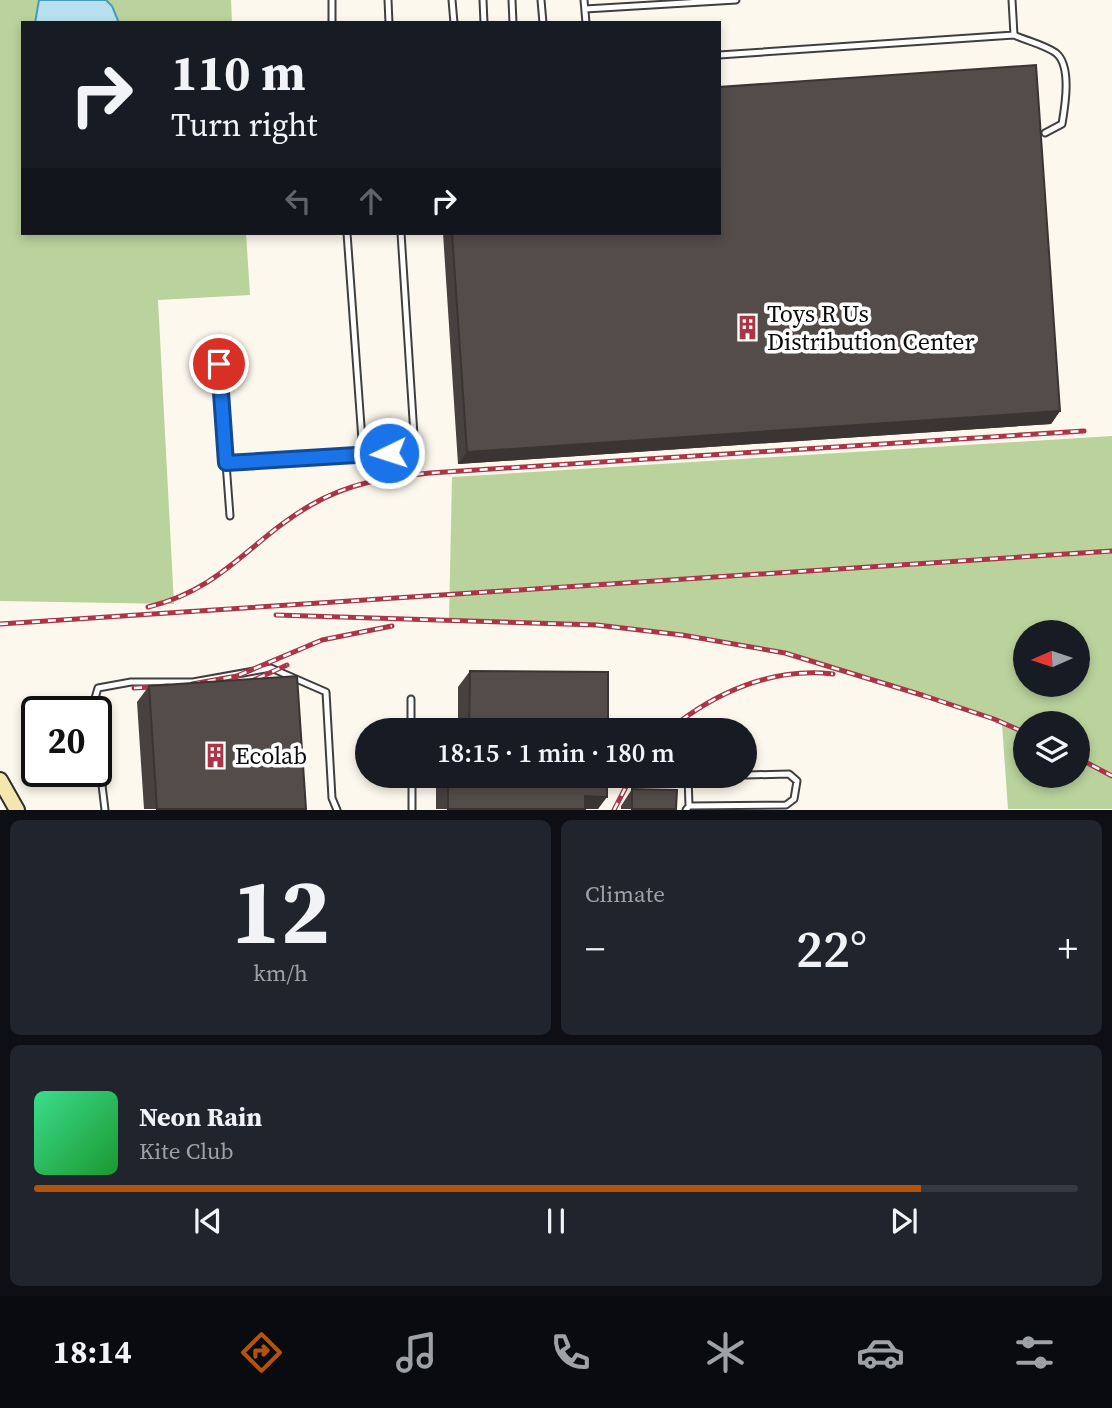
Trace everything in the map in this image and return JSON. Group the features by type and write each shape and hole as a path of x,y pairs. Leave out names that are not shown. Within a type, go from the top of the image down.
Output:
{"main road":[{"path":"0,780 17,810"}],"lane":[{"path":"332,0 332,21"},
{"path":"388,0 389,21"},
{"path":"452,0 454,21"},
{"path":"483,0 484,21"},
{"path":"512,0 513,21"},
{"path":"541,0 542,21"},
{"path":"584,0 586,21"},
{"path":"585,9 736,0"},
{"path":"1012,0 1014,35"},
{"path":"721,55 1014,35 1057,54 1065,68 1066,100 1062,124 1045,133"},
{"path":"347,235 363,454"},
{"path":"226,463 415,451 401,235"},
{"path":"219,364 230,516"},
{"path":"96,696 98,688 131,682 193,682 271,668 326,692 332,798 337,810"},
{"path":"411,699 411,718"},
{"path":"688,788 687,808 786,805 794,799 797,781 789,774 757,775"},
{"path":"102,787 105,810"},
{"path":"412,788 412,810"}],"green space":[{"path":"0,0 231,0 232,21 21,21 21,235 246,235 250,295 158,300 174,604 0,601"},
{"path":"1112,436 1112,809 1008,809 1002,724 779,650 634,629 449,620 452,477"}],"water":[{"path":"39,0 106,0 112,6 118,21 35,21"}],"building":[{"name":"Toys R Us Distribution Center","path":"1036,65 1060,411 467,452 452,235 721,235 721,87"},
{"path":"470,671 608,672 608,718 469,718"},
{"name":"Ecolab","path":"297,676 306,809 157,809 149,686"},
{"path":"448,788 607,788 607,797 585,796 585,809 448,809"},
{"path":"632,789 677,790 676,809 632,809"}],"railway":[{"path":"148,607 197,588 235,562 270,533 325,497 383,479 430,473 1084,431"},
{"path":"0,624 1112,551"},
{"path":"276,615 597,625 682,635 785,653 925,696 1013,727"},
{"path":"192,684 237,676 322,640 392,626"},
{"path":"243,685 287,665"},
{"path":"684,718 706,704 746,685 789,674 833,674"},
{"path":"134,688 168,686"},
{"path":"1090,764 1112,776"},
{"path":"614,810 625,788"}],"place":[{"name":"Toys R Us Distribution Center","path":"747,328"},
{"name":"Ecolab","path":"215,756"}],"route":[{"path":"219,364 226,463 389,453"}]}
